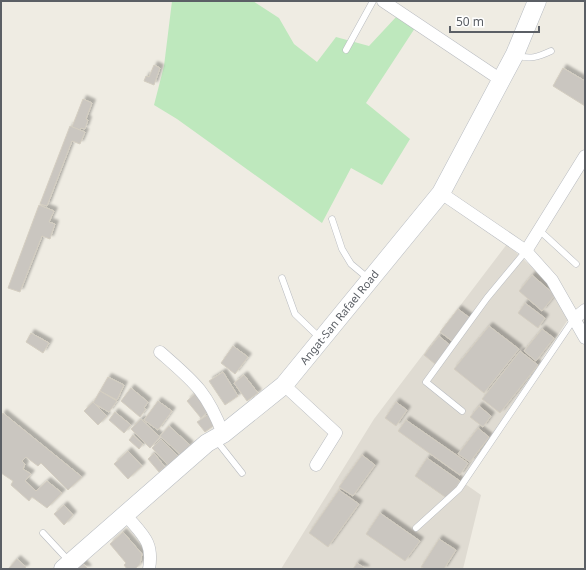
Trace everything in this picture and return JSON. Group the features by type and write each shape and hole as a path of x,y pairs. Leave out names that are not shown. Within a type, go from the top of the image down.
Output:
{"main road":[{"name":"Angat-San Rafael Road","path":"67,566 207,444 284,385 441,193 515,54 537,1"}],"street":[{"path":"383,1 501,80"},
{"path":"526,251 585,156"},
{"path":"441,193 526,251 552,280 585,338"},
{"path":"574,319 585,310"},
{"path":"160,352 203,392 210,403 219,436"},
{"path":"284,385 336,434 316,465"},
{"path":"125,514 149,544 151,556 148,569"}],"lane":[{"path":"346,50 373,1"},
{"path":"515,54 524,58 532,58 551,51"},
{"path":"332,219 342,249 351,264 369,280"},
{"path":"539,230 576,264"},
{"path":"462,412 426,382 487,298 526,251"},
{"path":"282,278 296,314 321,339"},
{"path":"416,528 458,489 574,319"},
{"path":"219,436 242,473"},
{"path":"42,533 67,566"}],"shaded area":[{"path":"507,244 552,286 569,318 461,481 481,495 463,569 281,569 374,419"}],"green space":[{"path":"172,1 253,1 279,18 294,44 317,62 336,37 369,46 397,16 415,28 366,103 410,139 382,185 351,168 322,223 177,119 154,105 164,66"}],"building":[{"path":"154,65 160,68 154,85 144,81 146,76 149,77"},
{"path":"563,68 585,81 585,106 553,86"},
{"path":"83,99 92,103 86,119 88,120 85,129 81,128 80,130 72,127"},
{"path":"70,126 85,132 80,144 72,141 47,206 40,204"},
{"path":"39,205 54,211 49,222 55,224 50,239 42,236 20,292 8,288"},
{"path":"532,275 555,295 542,311 519,291"},
{"path":"525,303 545,318 538,328 518,313"},
{"path":"458,309 470,318 452,341 440,332"},
{"path":"489,326 519,349 484,393 454,369"},
{"path":"542,329 554,338 536,361 524,351"},
{"path":"31,333 49,343 43,353 26,342"},
{"path":"439,336 450,345 435,364 424,355"},
{"path":"233,346 248,357 235,374 221,363"},
{"path":"520,351 538,365 500,413 482,399"},
{"path":"223,372 238,396 225,405 209,381"},
{"path":"244,375 258,393 247,401 234,383"},
{"path":"108,377 124,385 117,400 100,391"},
{"path":"131,388 148,402 144,408 146,409 140,417 121,401"},
{"path":"100,391 117,401 109,412 93,403"},
{"path":"197,392 211,409 201,418 187,401"},
{"path":"158,401 172,411 158,430 144,420"},
{"path":"93,402 107,416 98,425 84,411"},
{"path":"396,402 407,410 396,426 385,418"},
{"path":"479,406 491,416 483,427 470,417"},
{"path":"115,412 131,425 124,433 109,420"},
{"path":"3,413 82,477 68,490 41,463 38,466 26,457 22,461 25,464 23,469 31,474 25,481 36,491 47,481 62,493 47,508 32,497 29,501 11,485 13,481 1,473 1,416"},
{"path":"209,414 216,424 205,432 197,422"},
{"path":"141,419 160,437 150,448 131,429"},
{"path":"406,420 468,463 460,475 398,431"},
{"path":"169,426 190,445 181,455 160,436"},
{"path":"478,428 489,437 470,462 458,454"},
{"path":"133,435 143,444 139,449 129,440"},
{"path":"161,439 178,456 168,465 152,448"},
{"path":"128,451 142,466 128,479 114,464"},
{"path":"154,453 165,467 159,472 148,459"},
{"path":"362,455 375,465 353,496 339,487"},
{"path":"427,458 460,481 448,499 415,476"},
{"path":"339,490 359,504 328,547 309,533"},
{"path":"64,505 73,515 64,525 54,514"},
{"path":"380,513 420,541 405,561 366,534"},
{"path":"123,532 142,554 140,564 135,569 127,569 124,565 126,563 110,544"},
{"path":"439,539 456,550 444,569 425,569 421,567"},
{"path":"17,559 26,567 24,569 8,569"},
{"path":"81,561 88,569 72,569"},
{"path":"357,563 366,569 353,569"}]}
